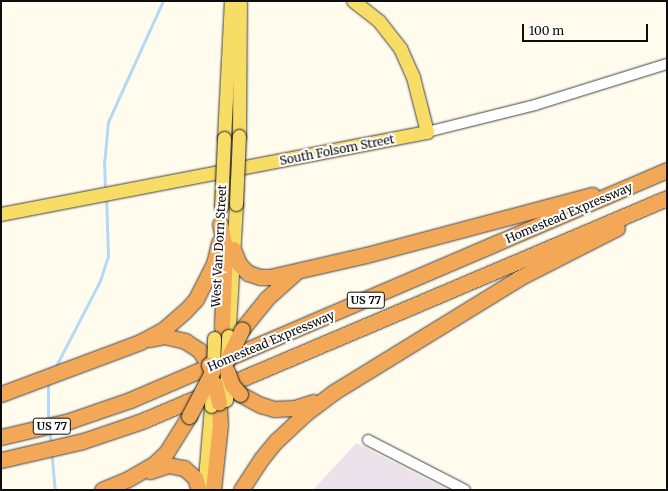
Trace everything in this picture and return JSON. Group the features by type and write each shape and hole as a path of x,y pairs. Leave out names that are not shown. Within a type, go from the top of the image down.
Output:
{"highway":[{"name":"Homestead Expressway","path":"7,436 89,415 144,394 667,170"},
{"path":"233,249 237,261 248,273 260,278 270,278 374,253 643,181"},
{"name":"Homestead Expressway","path":"1,460 83,441 142,421 667,198"},
{"path":"241,490 262,458 276,441 306,413 334,392 519,278 667,202"},
{"path":"213,490 220,425 222,367 225,248 220,224"},
{"path":"1,394 153,336 176,320 196,299 206,283 214,264 219,243"},
{"path":"128,479 147,469 166,453 266,299 277,287 294,274 306,269"},
{"path":"140,342 164,336 185,341 196,347 207,361 222,367 261,405 281,410 301,406 334,392"},
{"path":"105,489 161,466 176,465 190,472 195,478 199,490"}],"main road":[{"name":"West Van Dorn Street","path":"219,490 222,367 219,243 222,207 231,1"},
{"name":"West Van Dorn Street","path":"204,490 222,367 233,249 239,136 240,1"},
{"path":"352,1 379,21 400,48 413,77 427,132"},
{"name":"South Folsom Street","path":"1,214 427,132"}],"street":[{"name":"South Folsom Street","path":"427,132 535,106 667,64"},
{"path":"368,440 465,490"}],"shaded area":[{"path":"356,443 420,476 448,490 313,490"}],"waterway":[{"path":"105,190 104,165 108,122 163,1"},
{"path":"55,368 100,281 108,256 106,197"},
{"path":"48,421 49,382"},
{"path":"50,431 51,442"},
{"path":"52,453 55,490"}]}
